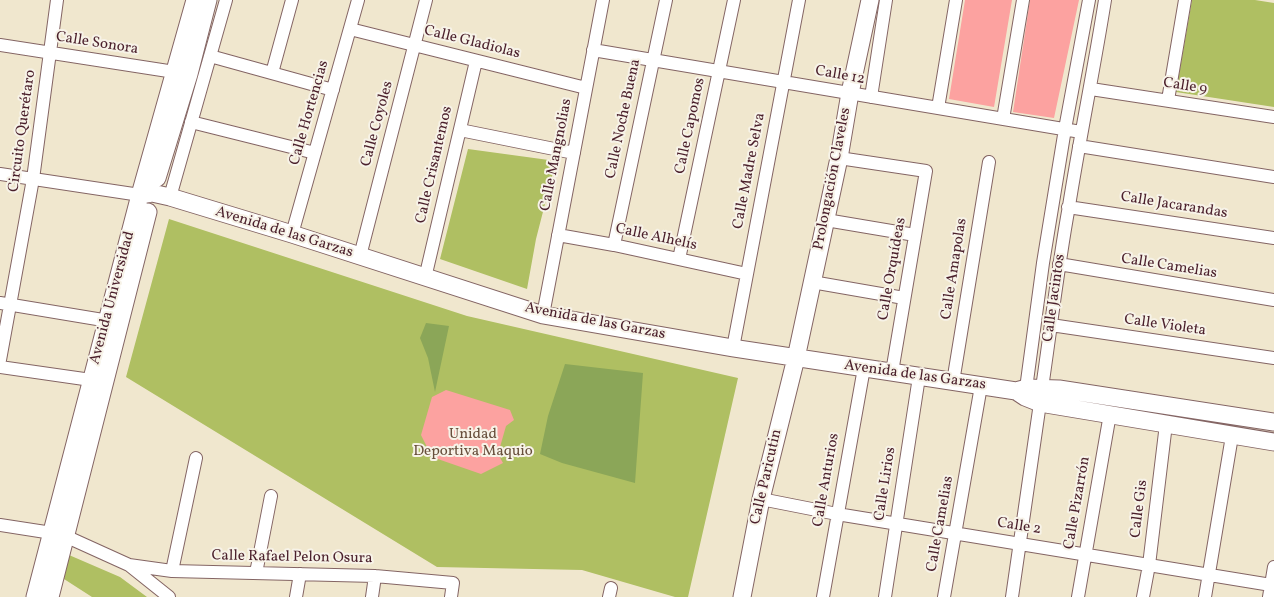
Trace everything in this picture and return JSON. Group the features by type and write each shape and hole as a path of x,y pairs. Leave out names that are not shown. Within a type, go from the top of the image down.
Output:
{"street":[{"name":"Circuito Querétaro","path":"0,360 5,304 34,179 57,0"},
{"name":"Avenida Universidad","path":"182,73 195,0"},
{"name":"Avenida Universidad","path":"35,597 58,534 146,194 182,73 208,0"},
{"path":"170,197 226,0"},
{"path":"272,73 292,0"},
{"name":"Calle Hortencias","path":"292,234 358,0"},
{"name":"Calle Coyoles","path":"360,256 426,0"},
{"name":"Calle Mangnolias","path":"543,315 603,0"},
{"name":"Calle Noche Buena","path":"614,245 666,0"},
{"name":"Calle Capomos","path":"679,259 734,0"},
{"name":"Calle Madre Selva","path":"733,348 799,0"},
{"name":"Prolongación Claveles","path":"796,358 839,158 850,93 870,0"},
{"path":"871,97 886,0"},
{"path":"938,108 956,0"},
{"path":"1003,119 1023,0"},
{"name":"Calle Jacintos","path":"1012,597 1020,544 1030,393 1043,263 1065,129 1089,0"},
{"name":"Calle Jacintos","path":"1030,393 1051,325 1068,207 1081,132 1091,89 1105,0"},
{"path":"1168,100 1186,0"},
{"name":"Calle Gladiolas","path":"350,29 586,88"},
{"name":"Calle Sonora","path":"0,45 182,73"},
{"name":"Calle 12","path":"593,50 1081,132"},
{"path":"210,56 333,90"},
{"name":"Calle Crisantemos","path":"425,278 476,61"},
{"name":"Calle 9","path":"1091,89 1274,116"},
{"path":"191,122 315,153"},
{"path":"460,130 574,153"},
{"path":"1079,146 1274,177"},
{"name":"Calle Orquídeas","path":"839,158 926,171 892,372"},
{"name":"Calle Amapolas","path":"953,382 989,162"},
{"path":"0,174 146,194"},
{"name":"Avenida de las Garzas","path":"146,194 170,197 292,234 543,315 733,348 1030,393 1110,414 1274,442"},
{"name":"Calle Jacarandas","path":"1068,207 1274,238"},
{"path":"826,220 915,235"},
{"name":"Calle Alhelís","path":"558,235 614,245 747,274"},
{"name":"Calle Camelias","path":"1059,264 1274,300"},
{"path":"812,282 904,298"},
{"path":"5,304 114,322"},
{"name":"Calle Violeta","path":"1051,325 1274,358"},
{"name":"Calle Paricutin","path":"742,597 761,499 796,358"},
{"path":"0,367 97,381"},
{"name":"Calle Anturios","path":"823,597 864,368"},
{"name":"Calle Lirios","path":"885,597 919,377"},
{"name":"Calle Camelias","path":"944,597 981,386"},
{"name":"Avenida de las Garzas","path":"1030,393 1059,389 1274,422"},
{"name":"Calle Pizarrón","path":"1078,597 1110,414"},
{"name":"Calle Gis","path":"1143,597 1149,565 1166,424"},
{"path":"1205,597 1232,436"},
{"path":"172,571 196,458"},
{"path":"256,573 271,496"},
{"name":"Calle 2","path":"761,499 896,524 1271,585"},
{"path":"0,525 58,534 129,566 169,597"},
{"name":"Avenida Universidad","path":"50,597 58,534"},
{"name":"Calle Rafael Pelon Osura","path":"129,566 172,571 375,576 453,582 451,597"},
{"path":"1269,597 1274,567"},
{"path":"296,597 300,574"},
{"path":"372,597 375,576"}],"green space":[{"path":"1192,0 1255,0 1274,3 1274,107 1176,92"},
{"path":"468,149 556,161 536,239 527,289 440,259"},
{"name":"Unidad Deportiva Maquio","path":"169,219 467,316 738,378 688,597 675,597 582,570 437,567 126,377"},
{"path":"426,323 449,326 435,392 428,358 420,338"},
{"path":"565,364 643,373 635,483 562,463 540,454 548,416"},
{"path":"69,555 120,577 147,597 92,597 64,579"}],"building":[{"path":"965,0 1012,0 994,107 949,99"},
{"path":"1030,0 1079,0 1054,118 1013,112"},
{"path":"446,390 510,410 514,420 506,426 498,454 503,463 481,474 432,457 421,435 432,397"}]}
